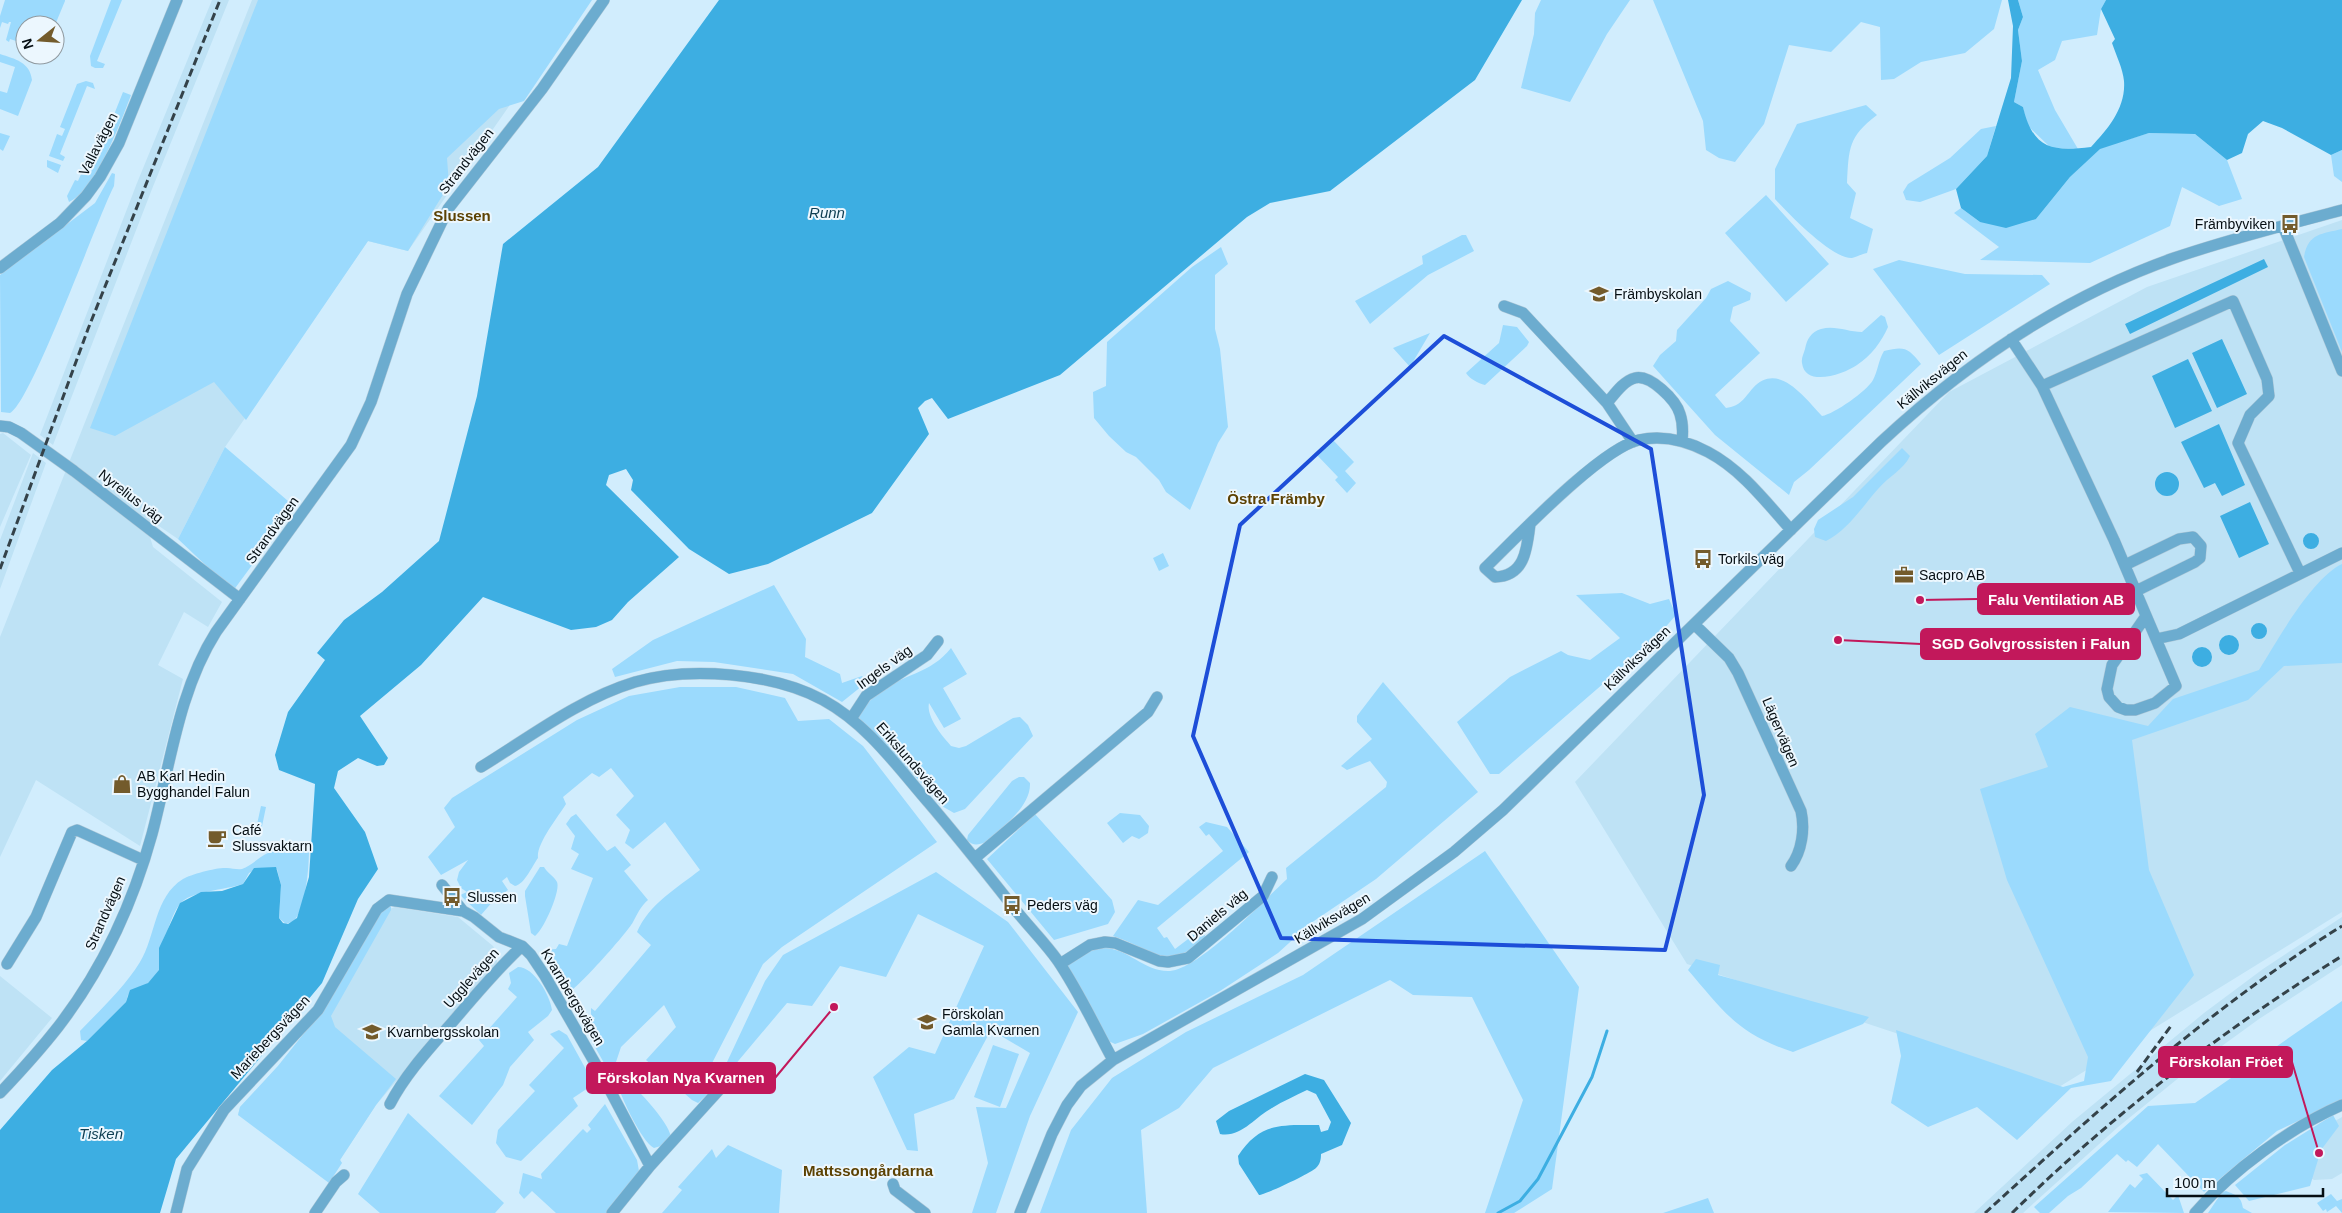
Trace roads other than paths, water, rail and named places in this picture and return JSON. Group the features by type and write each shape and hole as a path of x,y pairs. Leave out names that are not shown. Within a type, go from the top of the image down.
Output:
{"street":[{"name":"Vallavägen","path":"0,268 60,223 86,196 100,177 119,143 177,0"},
{"name":"Strandvägen","path":"0,1093 58,1028 90,980 118,929 144,860 186,700 198,662 240,599 332,474 357,434 384,368 406,294 448,209 542,89 604,0"},
{"name":"Källviksvägen","path":"1020,1213 1052,1134 1067,1105 1081,1086 1114,1060 1332,937 1409,887 1454,852 1503,810 1917,410 1975,363 2070,304 2141,271 2214,245 2342,210"},
{"path":"2283,226 2342,371"},
{"path":"2042,386 2233,301 2267,379 2269,396 2250,415 2238,443 2300,573"},
{"path":"1504,306 1523,313 1607,403 1633,442"},
{"path":"2011,339 2042,386 2125,565 2176,686 2156,704 2135,710 2126,710 2118,707 2109,696 2107,689 2112,665 2146,616"},
{"path":"1607,403 1628,381 1644,377 1656,384 1680,413 1682,441"},
{"name":"Nyrelius väg","path":"0,426 9,427 21,433 64,463 240,599"},
{"path":"1530,524 1523,558 1516,572 1505,577 1495,577 1485,568 1530,524 1599,463 1633,442 1669,438 1708,451 1731,468 1754,487 1791,530"},
{"path":"2125,565 2179,539 2193,537 2201,546 2200,558 2195,562 2136,591"},
{"path":"2156,639 2179,634 2342,553"},
{"name":"Lägervägen","path":"1694,624 1729,658 1738,673 1801,811 1803,831 1797,858 1791,866"},
{"name":"Ingels väg","path":"851,719 866,696 927,655 938,641"},
{"name":"Erikslundsvägen","path":"481,767 577,707 602,694 636,682 673,674 708,673 745,677 810,693 851,719 876,741 976,858 1060,964 1114,1060"},
{"path":"976,858 1148,712 1157,697"},
{"path":"7,964 36,917 72,832 77,830 108,846 144,860"},
{"name":"Daniels väg","path":"1060,964 1090,944 1105,942 1159,961 1168,962 1188,958 1263,896 1272,877"},
{"path":"442,885 463,911"},
{"name":"Mariebergsvägen","path":"176,1213 187,1169 224,1110 318,1010 377,909 389,900 463,911"},
{"name":"Kvarnbergsvägen","path":"463,911 477,919 499,937 522,946 545,976 650,1166"},
{"name":"Ugglevägen","path":"390,1104 411,1072 434,1043 497,970 522,946"},
{"path":"612,1213 650,1166 729,1079"},
{"path":"2195,1213 2216,1191 2272,1145 2314,1118 2342,1104"},
{"path":"315,1213 336,1182 344,1175"},
{"path":"893,1184 895,1190 925,1213"}],"water":[{"name":"Runn","path":"719,0 1522,0 1475,80 1330,191 1270,203 1247,217 1060,375 948,419 932,398 925,401 918,408 929,434 872,513 768,564 729,574 689,549 631,490 633,480 626,469 609,475 606,485 679,557 628,602 612,620 596,627 571,630 483,597 421,665 360,716 388,758 384,765 377,766 358,758 338,771 334,788 365,832 378,869 358,899 322,983 176,1159 160,1213 0,1213 0,1130 52,1070 87,1041 126,1002 130,990 148,983 159,970 159,948 180,903 201,892 222,891 243,884 254,868 276,867 281,885 279,918 283,923 288,924 297,918 309,877 315,784 279,770 275,755 288,712 325,660 317,653 344,620 382,592 439,541 477,396 503,244 598,167"},
{"path":"2008,0 2018,0 2023,17 2018,30 2022,61 2014,102 2023,107 2032,132 2039,139 2046,145 2065,149 2091,147 2115,117 2122,100 2124,81 2112,43 2115,39 2101,9 2106,0 2342,0 2342,150 2331,155 2282,128 2263,121 2248,134 2242,153 2227,160 2195,134 2149,133 2100,149 2070,177 2036,219 2006,228 1980,222 1961,208 1956,189 1987,156 2011,78 2013,26"},
{"path":"2264,259 2268,267 2130,334 2125,324"},
{"path":"2222,339 2247,394 2217,408 2192,353"},
{"path":"2188,359 2212,411 2175,428 2152,376"},
{"path":"2219,424 2245,485 2222,496 2215,483 2204,488 2181,442"},
{"path":"2167,472 2176,475 2179,484 2176,493 2167,496 2158,493 2155,484 2158,475"},
{"path":"2250,502 2269,544 2239,558 2220,516"},
{"path":"2308,533 2314,533 2319,538 2317,547 2308,549 2303,544 2303,538"},
{"path":"2259,623 2267,631 2259,639 2251,631"},
{"path":"2229,635 2236,638 2239,645 2236,652 2229,655 2222,652 2219,645 2222,638"},
{"path":"2202,647 2209,650 2212,657 2209,664 2202,667 2195,664 2192,657 2195,650"},
{"path":"1305,1074 1324,1080 1351,1123 1342,1145 1321,1154 1320,1162 1316,1168 1288,1183 1259,1195 1239,1164 1238,1156 1255,1137 1273,1128 1294,1125 1319,1125 1321,1132 1328,1130 1331,1122 1316,1094 1307,1090 1276,1105 1248,1126 1235,1133 1220,1134 1216,1121 1229,1111"}],"waterway":[{"path":"1498,1213 1520,1201 1538,1179 1592,1077 1607,1031"}],"railway":[{"path":"0,569 88,329 220,0"},
{"path":"1985,1213 2113,1098 2201,1025 2294,957 2342,926"},
{"path":"2012,1213 2089,1142 2170,1076 2254,1014 2342,956"},
{"path":"2137,1072 2171,1026"}],"place":[{"name":"Främbyviken","path":"2290,224"},
{"name":"Främbyskolan","path":"1599,294"},
{"name":"Torkils väg","path":"1703,559"},
{"name":"Sacpro AB","path":"1904,575"},
{"name":"Falu Ventilation AB","path":"1920,600"},
{"name":"SGD Golvgrossisten i Falun","path":"1838,640"},
{"name":"AB Karl Hedin Bygghandel Falun","path":"122,784"},
{"name":"Café Slussvaktarn","path":"217,838"},
{"name":"Slussen","path":"452,897"},
{"name":"Peders väg","path":"1012,905"},
{"name":"Förskolan Nya Kvarnen","path":"834,1007"},
{"name":"Förskolan Gamla Kvarnen","path":"927,1022"},
{"name":"Kvarnbergsskolan","path":"372,1032"},
{"name":"Förskolan Fröet","path":"2319,1153"}],"district":[{"name":"Slussen","path":"462,215"},
{"name":"Östra Främby","path":"1276,498"},
{"name":"Mattssongårdarna","path":"868,1170"}],"water label":[{"name":"Tisken","path":"101,1133"}]}
